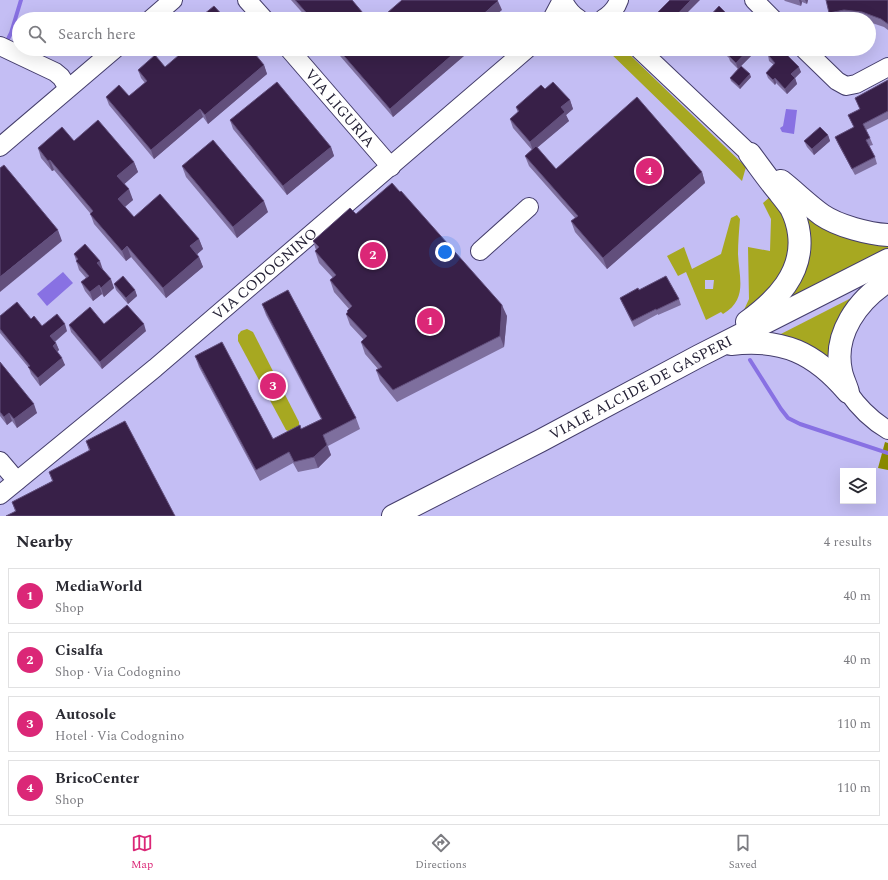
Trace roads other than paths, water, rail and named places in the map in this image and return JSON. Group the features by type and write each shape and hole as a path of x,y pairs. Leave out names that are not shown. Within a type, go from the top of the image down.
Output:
{"main road":[{"path":"750,154 824,216 848,227 866,232 888,235"},
{"path":"699,356 723,336 745,324 764,310 781,291 790,278 796,265 800,240 798,224 791,208 750,154"},
{"name":"VIALE ALCIDE DE GASPERI","path":"393,516 540,441 699,356 888,260"},
{"path":"848,392 841,371 840,354 843,336 849,319 862,302 888,280"},
{"path":"720,346 746,342 768,343 787,347 822,365 834,375 848,392"}],"street":[{"path":"159,12 174,0"},
{"path":"247,0 258,12"},
{"path":"556,12 563,0"},
{"path":"563,0 570,12"},
{"path":"613,12 619,0"},
{"path":"619,0 622,12"},
{"path":"754,0 766,12"},
{"path":"0,46 12,52"},
{"path":"21,56 55,72 61,77 68,88"},
{"path":"0,146 107,56"},
{"name":"VIA LIGURIA","path":"295,56 391,167"},
{"name":"VIA CODOGNINO","path":"0,495 155,368 519,56"},
{"path":"646,56 750,154"},
{"path":"811,56 837,81 846,86 856,84 888,68"},
{"path":"480,251 529,207"},
{"path":"848,392 856,404 866,414 888,430"},
{"path":"0,461 17,481"}],"waterway":[{"path":"17,12 21,0"},
{"path":"5,45 12,30"},
{"path":"750,360 788,418 800,424 888,453"}],"place":[{"name":"BricoCenter","path":"649,171"},
{"name":"Cisalfa","path":"373,255"},
{"name":"MediaWorld","path":"430,321"},
{"name":"Autosole","path":"273,386"}]}
